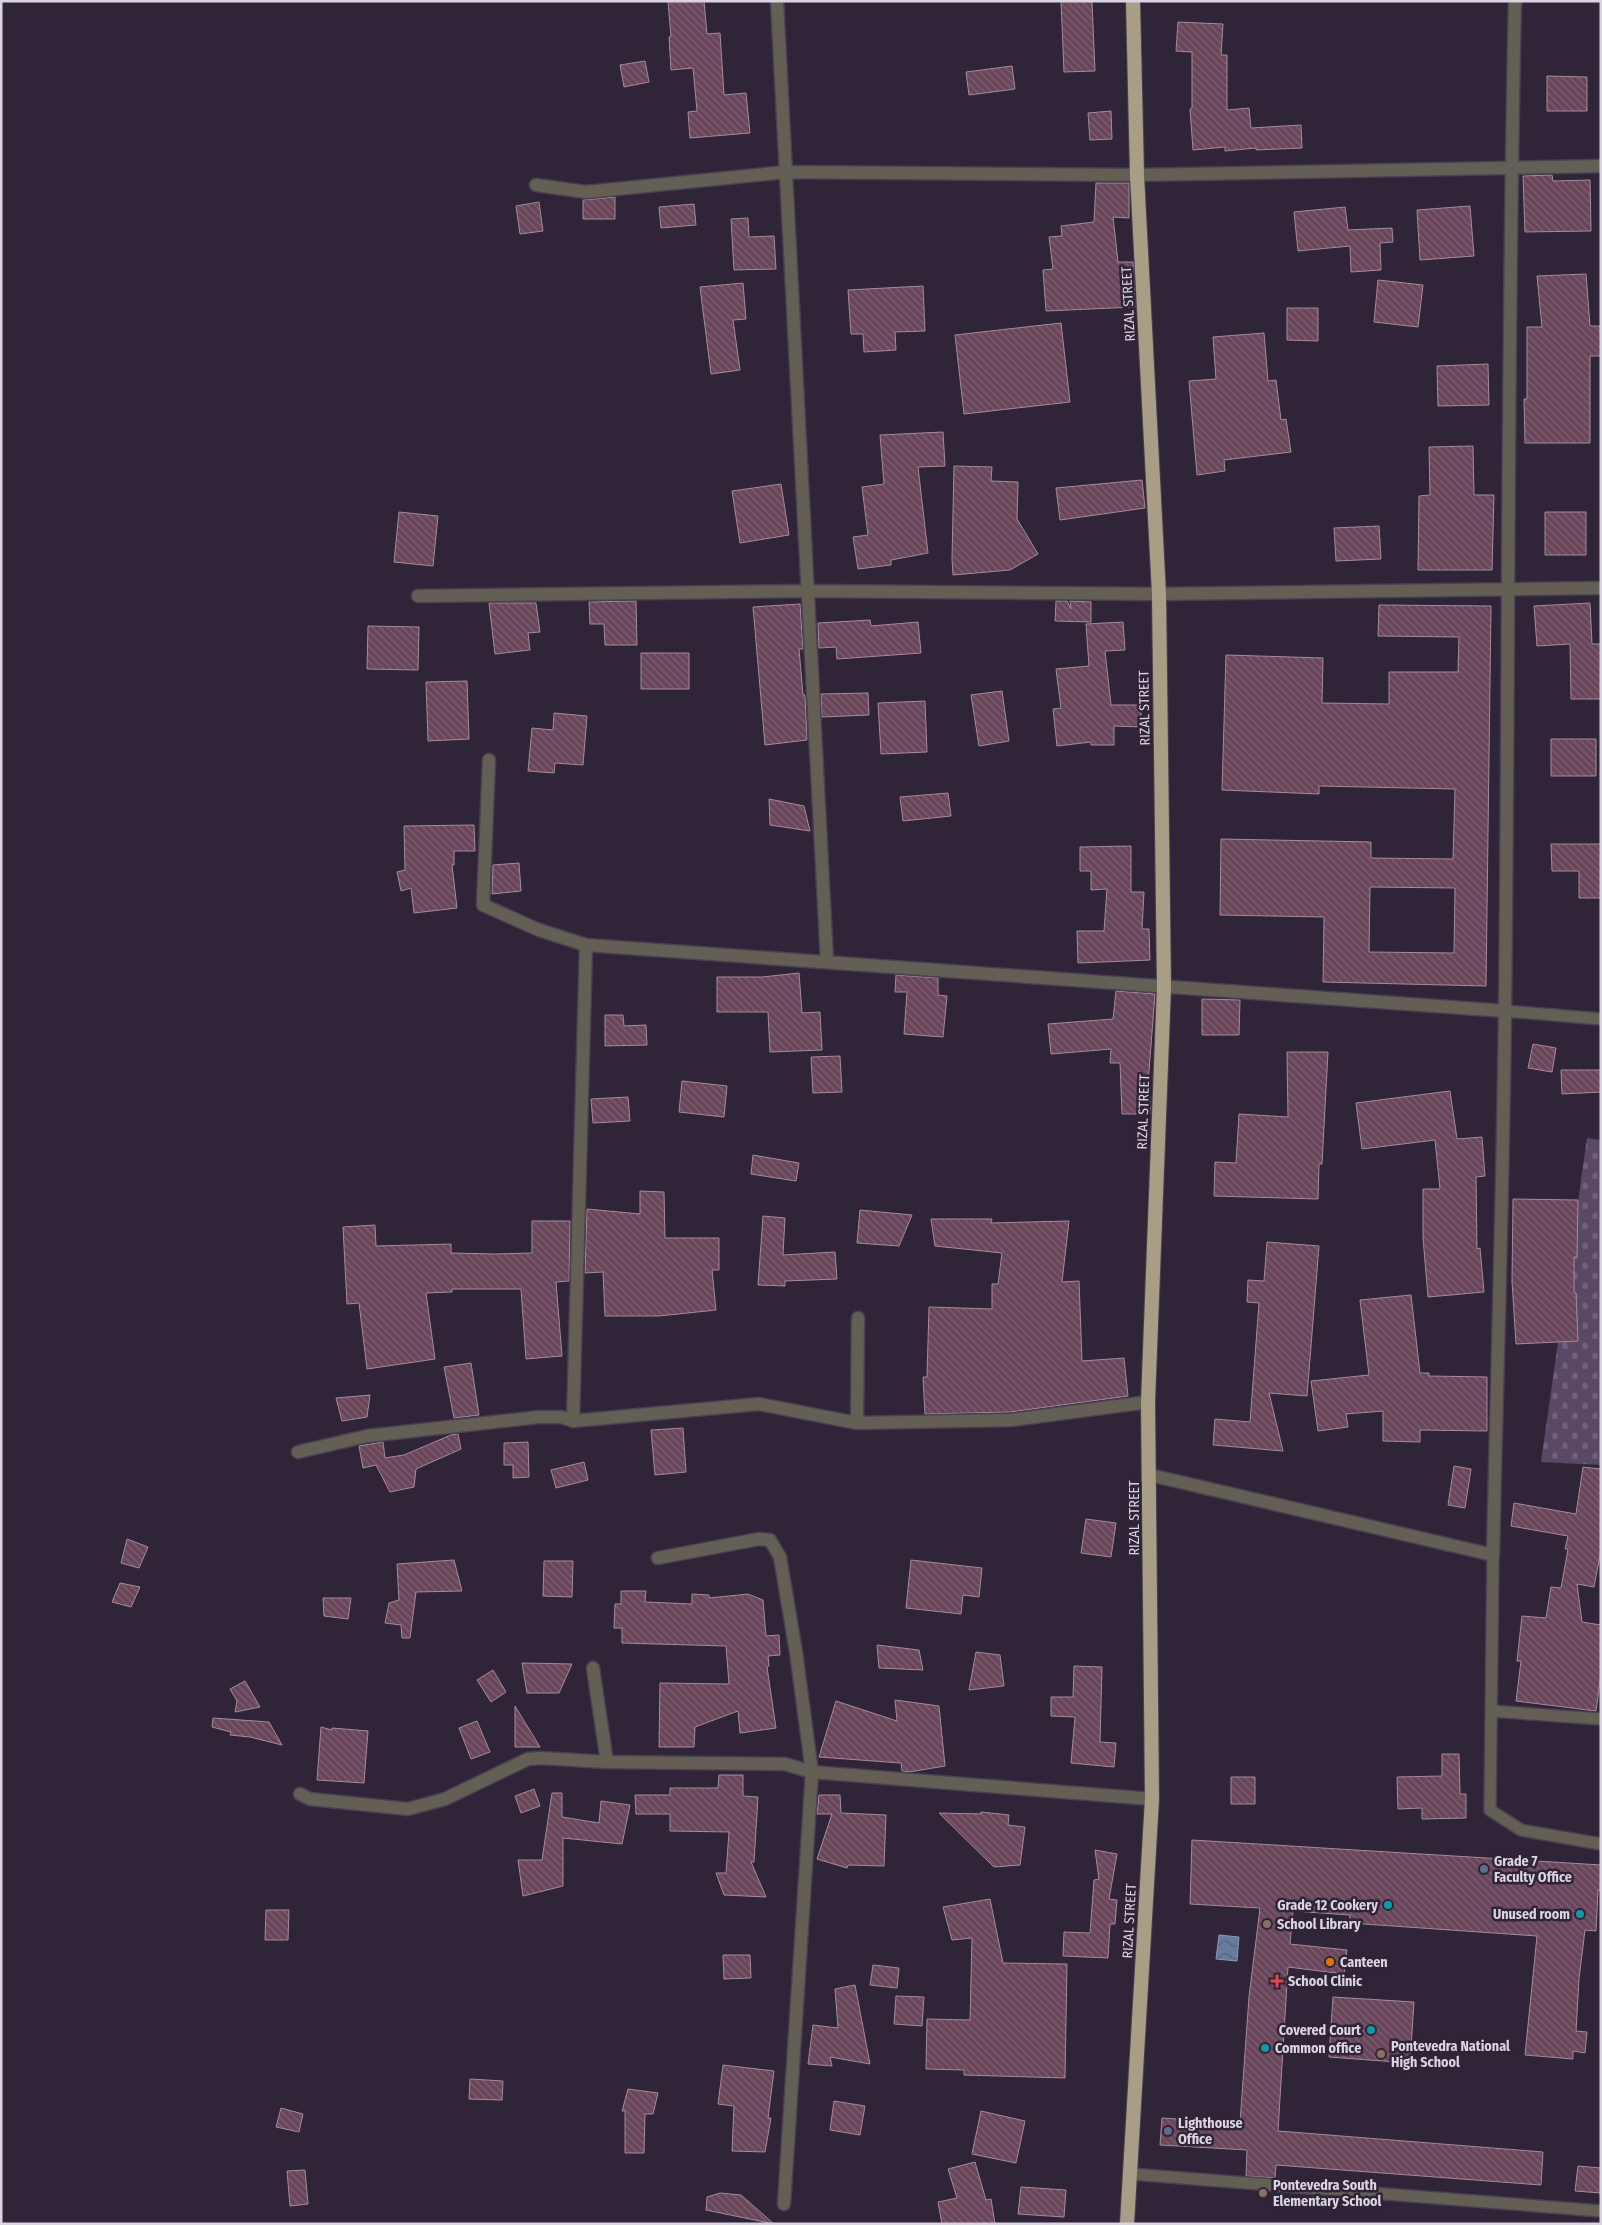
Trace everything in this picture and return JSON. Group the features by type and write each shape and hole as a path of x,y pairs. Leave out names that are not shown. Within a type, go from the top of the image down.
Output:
{"highway":[{"name":"RIZAL STREET","path":"1127,2224 1152,1799 1148,1402 1164,987 1158,594 1137,175 1132,1"}],"street":[{"path":"777,1 827,961"},
{"path":"1150,1475 1493,1555 1505,1010 1511,166 1515,1"},
{"path":"536,185 586,192 786,172 1137,175 1511,166 1601,166"},
{"path":"418,596 808,591 1158,594 1601,588"},
{"path":"489,760 483,905 539,930 586,945 1505,1010"},
{"path":"572,1421 586,945"},
{"path":"857,1424 858,1318"},
{"path":"298,1452 367,1436 539,1417 561,1417 572,1421 759,1404 857,1424 1018,1419 1148,1402"},
{"path":"658,1558 759,1538 770,1540 780,1557 796,1652 812,1772 784,2204"},
{"path":"593,1668 607,1762"},
{"path":"300,1794 310,1799 408,1809 445,1799 528,1760 541,1758 607,1762 785,1764 812,1772 1152,1799"}],"lane":[{"path":"1505,1010 1601,1019"},
{"path":"1493,1555 1490,1810 1521,1830 1601,1844"},
{"path":"1491,1711 1601,1719"},
{"path":"1131,2174 1601,2211"}],"green space":[{"path":"1587,1138 1601,1140 1601,1465 1541,1462"}],"water":[{"path":"1219,1935 1239,1937 1237,1961 1216,1959"}],"building":[{"path":"668,1 704,1 707,34 720,33 724,95 746,93 750,133 690,138 688,112 697,111 693,68 671,70"},
{"path":"1061,1 1092,1 1095,71 1064,72"},
{"path":"1178,22 1223,24 1221,55 1227,55 1227,110 1249,108 1251,128 1301,125 1302,148 1256,150 1256,148 1225,151 1225,147 1193,150 1190,109 1192,108 1192,52 1176,51"},
{"path":"645,61 649,82 624,87 620,65"},
{"path":"1012,66 1015,89 969,95 966,72"},
{"path":"1547,76 1587,77 1587,111 1547,111"},
{"path":"1111,111 1112,139 1090,140 1088,113"},
{"path":"1552,175 1553,181 1590,180 1591,231 1525,232 1523,176"},
{"path":"1096,183 1129,183 1129,218 1113,217 1118,262 1133,262 1135,307 1046,311 1043,270 1053,269 1049,237 1062,236 1061,226 1094,222"},
{"path":"615,197 615,219 583,219 583,200"},
{"path":"539,202 543,231 520,234 516,206"},
{"path":"694,204 696,225 661,228 659,207"},
{"path":"1470,206 1474,256 1420,260 1417,210"},
{"path":"1345,207 1348,230 1392,228 1393,242 1380,243 1381,270 1351,272 1350,246 1298,251 1294,212"},
{"path":"748,218 749,237 774,236 776,269 734,270 731,219"},
{"path":"1586,274 1590,326 1600,326 1601,356 1590,356 1590,443 1525,443 1524,399 1527,399 1527,327 1542,327 1537,276"},
{"path":"1378,280 1423,285 1418,327 1374,322"},
{"path":"743,283 746,319 733,320 740,370 711,374 700,287"},
{"path":"923,286 925,331 895,332 896,350 864,352 863,334 851,334 848,290"},
{"path":"1287,308 1318,308 1318,341 1287,340"},
{"path":"1061,323 1070,402 964,414 955,335"},
{"path":"1264,333 1268,381 1276,380 1281,420 1286,419 1291,452 1224,460 1225,471 1197,475 1189,381 1216,379 1213,337"},
{"path":"1488,364 1489,405 1438,406 1437,366"},
{"path":"943,432 945,466 918,467 928,553 891,560 891,565 858,569 853,537 868,535 862,487 884,484 880,435"},
{"path":"1473,446 1474,495 1494,495 1492,570 1418,570 1419,496 1430,495 1429,447"},
{"path":"954,466 992,467 991,481 1018,482 1017,519 1038,554 1010,570 953,575"},
{"path":"1142,480 1145,508 1060,520 1056,488"},
{"path":"781,484 789,535 740,543 732,491"},
{"path":"399,512 438,516 433,566 394,562"},
{"path":"1545,512 1586,512 1586,555 1545,555"},
{"path":"1379,526 1381,559 1336,561 1334,528"},
{"path":"636,601 637,645 605,645 604,624 590,624 589,602"},
{"path":"1056,601 1067,601 1071,609 1070,601 1091,602 1091,622 1055,621"},
{"path":"489,603 536,603 540,632 528,633 530,650 495,654"},
{"path":"1590,603 1592,644 1601,644 1601,699 1571,699 1570,644 1537,646 1534,606"},
{"path":"800,604 803,649 799,649 803,695 805,695 807,740 765,745 753,607"},
{"path":"1379,605 1491,606 1486,986 1323,982 1324,917 1220,915 1221,839 1371,842 1371,858 1453,859 1455,789 1319,786 1319,794 1222,790 1226,655 1323,658 1322,703 1389,704 1389,672 1458,672 1459,637 1378,636","holes":["1370,887 1455,888 1454,953 1369,952"]},
{"path":"870,620 871,626 918,622 921,653 837,659 836,647 819,648 818,623"},
{"path":"1123,622 1125,650 1105,651 1111,705 1141,705 1141,727 1114,726 1114,745 1091,745 1091,742 1057,746 1053,709 1061,708 1056,669 1089,666 1086,624"},
{"path":"368,626 419,627 418,670 367,669"},
{"path":"641,653 689,653 689,689 641,689"},
{"path":"467,681 469,739 428,741 426,682"},
{"path":"1002,691 1009,741 979,746 971,695"},
{"path":"868,693 869,715 822,717 821,694"},
{"path":"925,701 927,752 881,754 878,703"},
{"path":"554,713 587,716 583,765 555,763 554,773 528,771 532,728 553,730"},
{"path":"1551,739 1596,739 1596,776 1551,776"},
{"path":"948,793 951,816 903,821 900,797"},
{"path":"769,799 804,806 810,831 770,825"},
{"path":"474,825 475,851 454,851 454,865 452,865 457,908 414,913 411,888 401,891 397,872 405,870 404,826"},
{"path":"1551,844 1601,844 1601,898 1579,898 1579,871 1552,871"},
{"path":"1131,846 1131,892 1144,892 1142,929 1149,929 1150,960 1078,963 1077,931 1104,931 1107,889 1091,890 1091,871 1080,871 1080,847"},
{"path":"519,863 521,891 492,894 493,865"},
{"path":"799,973 802,1013 820,1012 822,1050 770,1052 768,1012 717,1012 717,977 762,977"},
{"path":"896,975 938,978 938,995 947,996 943,1037 904,1034 907,992 895,992"},
{"path":"1116,991 1155,994 1148,1084 1150,1084 1150,1114 1122,1114 1120,1063 1110,1063 1111,1049 1051,1054 1048,1024 1113,1019"},
{"path":"1202,999 1240,1000 1239,1035 1202,1035"},
{"path":"605,1015 623,1015 624,1026 646,1025 647,1045 605,1046"},
{"path":"1533,1044 1556,1048 1552,1072 1528,1068"},
{"path":"1287,1052 1328,1052 1322,1164 1319,1164 1318,1199 1214,1196 1215,1162 1236,1163 1239,1114 1288,1117"},
{"path":"840,1056 842,1092 813,1093 811,1057"},
{"path":"1561,1070 1601,1070 1601,1092 1562,1094"},
{"path":"682,1081 727,1086 724,1117 679,1112"},
{"path":"1450,1091 1457,1139 1482,1137 1485,1176 1476,1177 1477,1249 1480,1248 1484,1292 1428,1297 1423,1238 1423,1189 1440,1189 1435,1140 1362,1149 1356,1103"},
{"path":"628,1097 630,1121 593,1123 591,1099"},
{"path":"753,1155 799,1163 796,1181 751,1174"},
{"path":"640,1191 664,1192 665,1238 719,1238 719,1270 712,1270 716,1310 659,1316 605,1316 603,1272 585,1273 587,1209 640,1214"},
{"path":"1513,1199 1578,1200 1577,1257 1574,1257 1574,1293 1576,1293 1578,1341 1516,1344 1512,1281"},
{"path":"860,1210 912,1215 899,1246 857,1243"},
{"path":"763,1216 785,1218 783,1255 835,1252 837,1279 785,1281 785,1286 758,1285"},
{"path":"931,1219 992,1219 991,1223 1069,1221 1062,1282 1079,1281 1082,1361 1124,1358 1128,1396 1010,1412 925,1414 923,1377 927,1377 929,1307 992,1309 992,1284 998,1284 1002,1253 935,1246"},
{"path":"532,1221 570,1221 569,1281 556,1282 562,1356 526,1359 521,1289 452,1289 452,1292 426,1293 435,1359 367,1369 359,1303 347,1304 343,1227 375,1225 376,1246 451,1244 451,1253 532,1253"},
{"path":"1267,1242 1319,1246 1307,1396 1269,1393 1283,1451 1213,1445 1215,1419 1250,1422 1259,1303 1247,1302 1248,1280 1264,1281"},
{"path":"1411,1295 1420,1373 1429,1373 1429,1376 1487,1377 1487,1431 1420,1430 1420,1442 1383,1441 1383,1411 1346,1414 1348,1427 1318,1431 1311,1381 1369,1375 1360,1300"},
{"path":"471,1363 479,1415 454,1418 444,1367"},
{"path":"370,1395 367,1417 342,1421 336,1398"},
{"path":"683,1428 686,1472 655,1475 651,1430"},
{"path":"458,1434 461,1449 416,1469 414,1487 390,1492 376,1465 363,1468 359,1446 383,1442 385,1458 404,1455 451,1435"},
{"path":"528,1442 529,1477 513,1478 513,1465 504,1465 504,1443"},
{"path":"584,1462 588,1480 556,1488 551,1470"},
{"path":"1454,1466 1471,1469 1465,1508 1448,1505"},
{"path":"1583,1467 1601,1469 1601,1550 1594,1587 1577,1584 1582,1622 1601,1625 1601,1674 1596,1711 1516,1701 1521,1661 1517,1661 1522,1616 1546,1618 1551,1587 1561,1588 1568,1549 1565,1549 1568,1536 1511,1526 1514,1503 1576,1514"},
{"path":"1086,1519 1116,1523 1111,1557 1081,1553"},
{"path":"127,1539 148,1547 139,1568 121,1563"},
{"path":"454,1560 462,1591 416,1592 410,1638 402,1638 401,1625 385,1623 389,1603 399,1600 397,1564"},
{"path":"911,1560 982,1568 979,1597 963,1595 961,1614 906,1608"},
{"path":"544,1561 573,1561 572,1597 543,1596"},
{"path":"120,1583 140,1587 131,1607 112,1602"},
{"path":"621,1591 646,1591 645,1602 692,1604 692,1594 709,1595 709,1598 748,1594 763,1600 766,1636 779,1635 780,1655 768,1656 769,1666 767,1667 776,1728 740,1733 738,1711 695,1727 694,1747 659,1747 660,1683 729,1684 726,1646 622,1643 622,1628 614,1628 615,1604 621,1604"},
{"path":"323,1598 351,1598 348,1619 324,1616"},
{"path":"877,1645 919,1650 923,1670 879,1668"},
{"path":"976,1652 1000,1655 1004,1686 969,1690"},
{"path":"522,1663 572,1664 559,1693 527,1693"},
{"path":"1074,1666 1102,1667 1100,1742 1116,1743 1114,1767 1071,1763 1075,1717 1051,1716 1051,1697 1073,1697"},
{"path":"493,1670 506,1692 491,1702 477,1680"},
{"path":"245,1681 260,1707 235,1712 237,1701 230,1689"},
{"path":"895,1700 939,1706 945,1766 909,1772 902,1771 901,1763 819,1757 836,1701 897,1721"},
{"path":"515,1706 540,1747 515,1747"},
{"path":"213,1718 269,1722 282,1745 250,1737 230,1735 231,1732 212,1727"},
{"path":"477,1721 490,1752 471,1759 459,1728"},
{"path":"321,1727 332,1730 332,1728 368,1731 364,1783 317,1780"},
{"path":"1442,1754 1459,1754 1460,1794 1466,1794 1466,1818 1422,1819 1422,1808 1398,1809 1397,1777 1442,1776"},
{"path":"719,1775 743,1775 743,1796 758,1797 754,1862 751,1862 766,1897 724,1895 716,1873 726,1873 729,1832 670,1831 670,1814 636,1814 635,1795 670,1795 670,1788 718,1788"},
{"path":"1231,1777 1255,1777 1255,1804 1231,1804"},
{"path":"534,1789 540,1806 521,1813 515,1796"},
{"path":"552,1793 562,1793 562,1817 599,1823 601,1801 630,1805 622,1844 563,1838 563,1886 523,1896 518,1860 542,1860"},
{"path":"819,1795 840,1795 841,1813 886,1815 884,1866 848,1865 847,1868 817,1859 832,1814 817,1814"},
{"path":"981,1812 1009,1815 1008,1825 1025,1827 1020,1865 994,1867 939,1813 981,1814"},
{"path":"1192,1840 1601,1865 1601,1890 1598,1890 1596,1931 1585,1930 1579,1979 1576,2031 1587,2032 1585,2053 1573,2051 1573,2059 1525,2055 1537,1936 1349,1923 1350,1915 1293,1911 1290,1944 1347,1950 1344,1974 1288,1967 1278,2131 1543,2152 1541,2185 1276,2165 1275,2178 1246,2176 1247,2150 1160,2145 1162,2118 1240,2123 1249,1997 1260,1908 1190,1904"},
{"path":"1095,1850 1117,1854 1109,1899 1117,1900 1115,1924 1110,1924 1108,1958 1063,1956 1064,1932 1090,1933 1094,1880 1099,1879"},
{"path":"990,1899 1003,1963 1067,1964 1065,2078 964,2075 964,2070 926,2069 927,2019 970,2020 972,1938 952,1940 943,1907"},
{"path":"266,1910 289,1910 288,1940 265,1940"},
{"path":"723,1955 750,1955 751,1978 724,1979"},
{"path":"873,1965 899,1968 897,1988 870,1985"},
{"path":"855,1985 870,2064 830,2057 832,2066 808,2064 813,2025 838,2028 835,1989"},
{"path":"896,1996 924,1997 922,2026 894,2024"},
{"name":"Covered Court","path":"1333,1997 1414,2002 1410,2063 1329,2057"},
{"path":"723,2065 774,2071 768,2118 771,2118 765,2152 732,2151 734,2106 718,2104"},
{"path":"470,2079 503,2081 502,2100 469,2099"},
{"path":"628,2089 658,2093 653,2114 645,2114 644,2153 625,2153 625,2111 622,2111"},
{"path":"834,2101 865,2106 860,2135 830,2130"},
{"path":"281,2108 303,2114 299,2132 276,2127"},
{"path":"981,2111 1025,2121 1016,2163 972,2154"},
{"path":"975,2162 986,2200 991,2199 995,2224 942,2224 938,2202 957,2198 948,2169"},
{"path":"1578,2166 1601,2168 1601,2193 1575,2191"},
{"path":"305,2170 308,2204 290,2206 287,2171"},
{"path":"1021,2187 1066,2190 1064,2217 1018,2214"},
{"path":"720,2193 741,2195 774,2224 706,2210 707,2197"}],"place":[{"name":"Grade 7 Faculty Office","path":"1484,1869"},
{"name":"Grade 12 Cookery","path":"1388,1905"},
{"name":"Unused room","path":"1580,1914"},
{"name":"School Library","path":"1267,1924"},
{"name":"Canteen","path":"1330,1962"},
{"name":"School Clinic","path":"1277,1981"},
{"name":"Covered Court","path":"1371,2030"},
{"name":"Common office","path":"1265,2048"},
{"name":"Pontevedra National High School","path":"1381,2054"},
{"name":"Lighthouse Office","path":"1168,2131"},
{"name":"Pontevedra South Elementary School","path":"1263,2193"}]}
